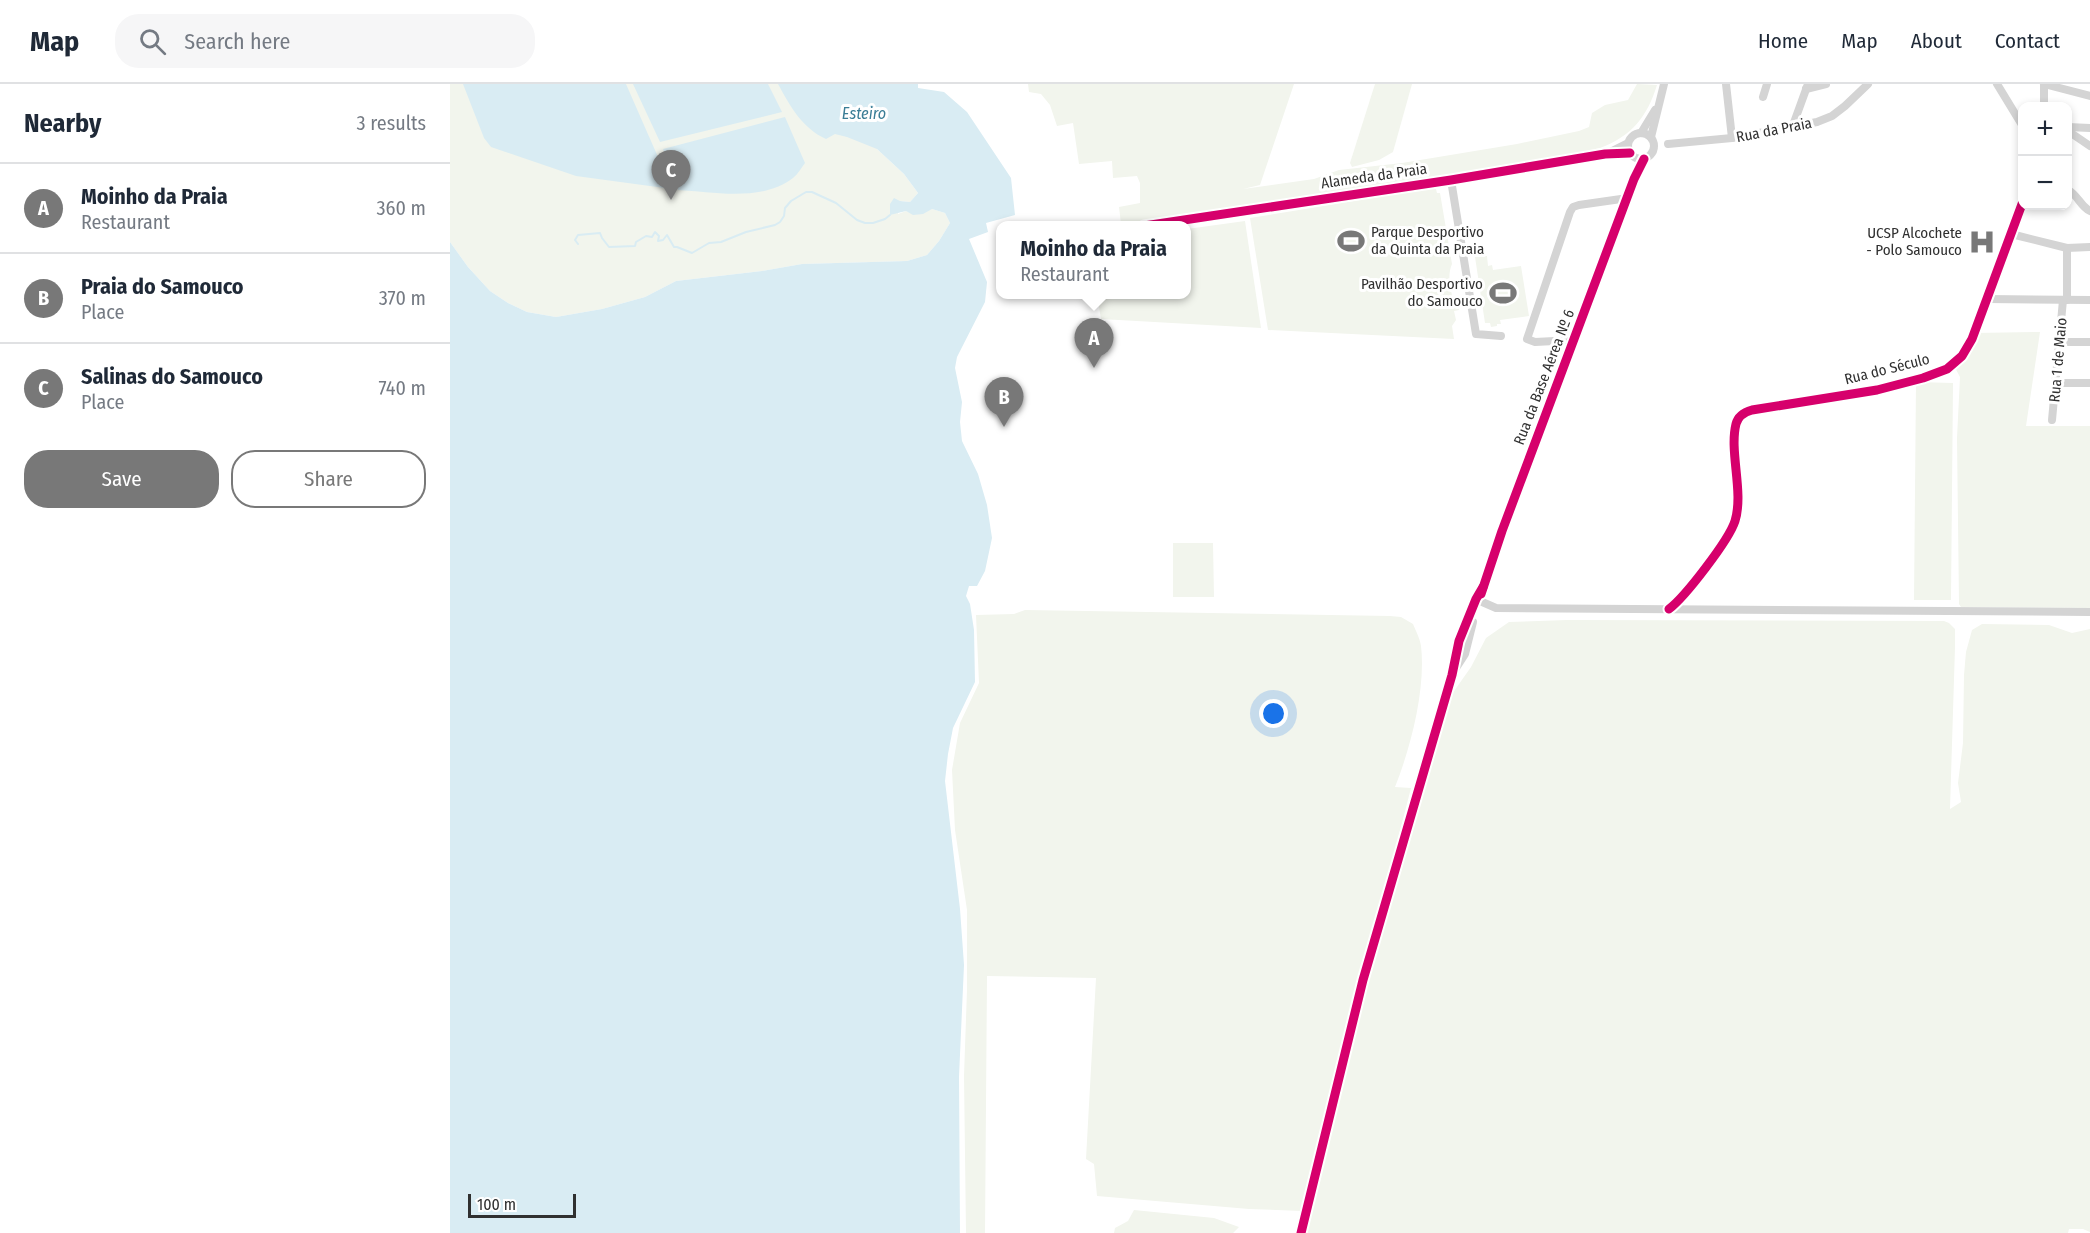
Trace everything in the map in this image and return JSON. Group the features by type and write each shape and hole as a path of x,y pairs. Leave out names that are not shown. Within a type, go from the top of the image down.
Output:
{"street":[{"path":"1608,153 1636,157 1653,152 1654,145 1651,137 1664,84"},
{"path":"1726,84 1732,138"},
{"path":"1763,97 1767,84"},
{"path":"1792,128 1807,87 1826,84"},
{"name":"Rua da Praia","path":"1668,144 1732,138 1817,122 1832,116 1868,84"},
{"path":"1997,84 2018,118"},
{"path":"2044,102 2044,84 2089,93"},
{"path":"1608,153 1628,143 1633,136 1641,133 1659,104"},
{"path":"2072,127 2090,128"},
{"path":"1641,133 1651,137"},
{"path":"2072,134 2090,146"},
{"path":"1628,143 1636,157"},
{"name":"Alameda da Praia","path":"1171,221 1451,180 1608,153"},
{"name":"Rua da Base Aérea Nº 6","path":"1483,587 1628,198 1634,179 1636,157"},
{"path":"1451,180 1476,334 1501,336"},
{"path":"2072,192 2090,212"},
{"path":"1574,340 1535,342 1527,339 1570,212 1573,207 1579,205 1628,198"},
{"name":"Rua do Século","path":"1669,609 1685,594 1728,536 1735,521 1737,507 1735,436 1738,420 1748,411 1877,390 1947,369 1962,356 1967,348 2020,210"},
{"path":"2011,234 2067,248 2090,247"},
{"name":"Rua 1 de Maio","path":"2052,420 2065,300 2067,248"},
{"path":"1987,299 2090,300"},
{"path":"2060,342 2090,342"},
{"path":"2056,383 2090,383"},
{"path":"1452,675 1465,654 1470,640 1471,626 1483,587"},
{"path":"1301,1233 1363,980 1460,641 1483,587"},
{"path":"1685,594 1687,601 1694,609"},
{"path":"1480,602 1496,608 2090,612"}],"shaded area":[{"path":"450,84 918,84 877,149 904,174 918,193 910,202 900,201 898,214 906,211 913,214 932,209 945,213 950,223 927,255 907,261 802,264 676,281 645,297 602,309 556,317 527,312 490,291 468,267 450,242"},
{"path":"1028,84 1294,84 1260,185 1243,189 1314,179 1339,170 1402,163 1579,131 1589,127 1592,113 1605,105 1628,100 1637,84 1657,85 1648,107 1637,124 1621,138 1600,148 1461,178 1143,221 1121,221 1119,207 1140,203 1140,183 1137,176 1113,178 1112,161 1079,164 1073,123 1057,126 1050,105 1041,94 1029,92"},
{"path":"1375,84 1412,84 1393,152 1379,160 1352,167 1350,163"},
{"name":"Parque Desportivo da Quinta da Praia","path":"1435,185 1437,193 1440,193 1452,264 1449,280 1454,306 1458,305 1459,310 1454,311 1456,320 1452,326 1454,339 1268,330 1250,218 1433,188"},
{"path":"1245,221 1261,328 1101,319 1098,299 1191,299 1191,228"},
{"name":"Pavilhão Desportivo do Samouco","path":"1487,256 1488,266 1492,265 1493,270 1521,266 1529,316 1500,320 1501,324 1491,327 1490,323 1485,323 1475,257"},
{"path":"2040,332 2026,426 2090,426 2090,608 1961,607 1959,604 1957,438 1960,377 1953,364 1974,333"},
{"path":"1916,382 1953,383 1951,600 1914,600"},
{"path":"1173,543 1213,543 1214,597 1173,597"},
{"path":"1025,610 1390,616 1401,617 1413,624 1421,646 1419,699 1412,736 1395,787 1411,788 1302,1211 1249,1209 1097,1196 1094,1164 1086,1159 1096,978 987,976 985,1233 966,1233 964,1076 967,910 955,830 952,770 960,723 979,683 976,615 1014,614"},
{"path":"1567,620 1944,621 1949,623 1955,629 1950,809 1961,802 1958,783 1963,743 1964,675 1966,652 1972,630 1982,624 2049,625 2072,633 2090,629 2090,1232 2083,1229 2069,1229 2068,1233 1304,1233 1374,953 1452,694 1471,667 1486,638 1509,622"},
{"path":"1134,1210 1214,1218 1239,1227 1233,1233 1114,1233 1115,1228 1128,1221"}],"water":[{"path":"463,84 626,84 672,189 576,176 491,147 484,138"},
{"path":"633,84 768,84 782,112 660,142"},
{"name":"Esteiro","path":"778,84 918,84 918,88 944,92 967,112 1011,178 1015,215 986,223 988,232 969,239 987,282 985,302 957,357 955,368 962,402 960,422 962,441 978,474 987,505 992,538 985,571 977,586 969,586 966,596 970,604 974,630 975,682 953,728 945,781 964,965 959,1077 960,1233 450,1233 450,242 468,267 490,291 527,312 556,317 602,309 645,297 676,281 802,264 907,261 927,255 950,223 945,213 932,209 923,214 913,215 906,211 890,215 890,204 894,198 910,202 918,193 904,174 877,149 835,134 826,139 810,129 798,116"},
{"path":"785,117 805,163 793,178 781,185 752,193 678,190 663,149"}],"waterway":[{"path":"578,244 575,240 578,235 600,233 609,247 635,246 636,242 646,236 652,237 655,232 659,236 658,241 663,240 667,235 674,247 692,253 709,243 721,242 746,232 775,225 780,222 785,208 791,201 806,192 812,192 836,203 857,220 865,223 873,223 890,215"}],"cycle path":[{"path":"1177,221 1451,180 1605,154 1630,153"},
{"path":"1481,594 1502,531 1634,179 1644,159"},
{"path":"1669,609 1706,568 1735,521 1738,498 1734,435 1740,417 1752,410 1877,390 1947,369 1962,356 1972,339 2020,210"},
{"path":"1301,1233 1363,980 1452,675 1459,641 1483,587"}],"place":[{"name":"Salinas do Samouco","path":"671,200"},
{"name":"Parque Desportivo da Quinta da Praia","path":"1351,241"},
{"name":"UCSP Alcochete - Polo Samouco","path":"1982,242"},
{"name":"Pavilhão Desportivo do Samouco","path":"1503,293"},
{"name":"Moinho da Praia","path":"1094,368"},
{"name":"Praia do Samouco","path":"1004,427"}]}
